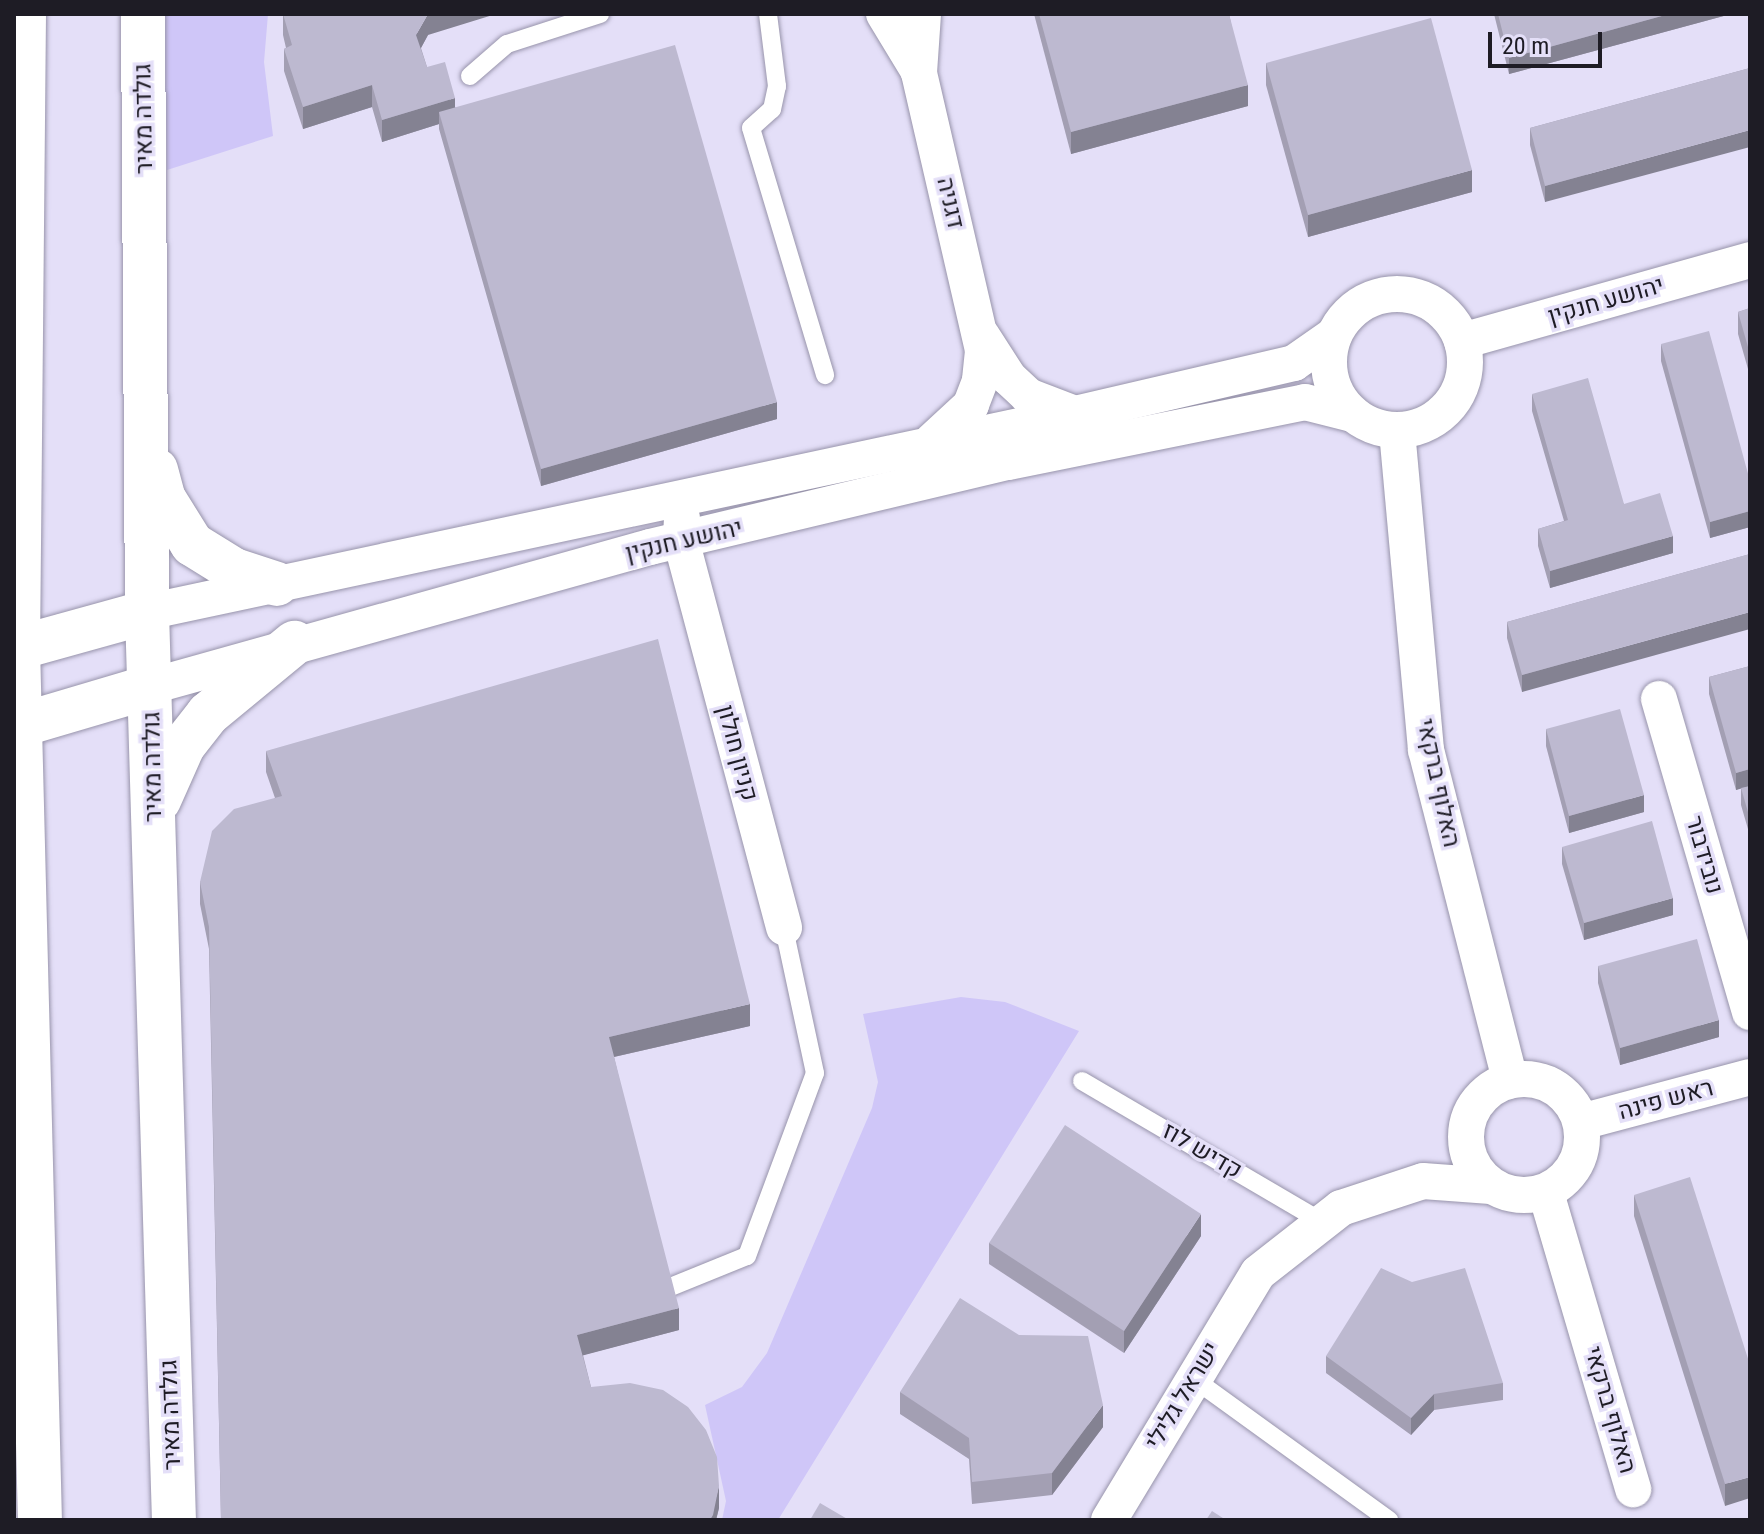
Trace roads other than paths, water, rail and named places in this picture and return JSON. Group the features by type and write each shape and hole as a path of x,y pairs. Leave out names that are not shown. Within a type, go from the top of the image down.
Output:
{"main road":[{"path":"24,14 16,648 28,908 40,1520"},
{"name":"גולדה מאיר","path":"143,14 147,612 152,686 174,1520"},
{"path":"147,412 156,470 175,522 210,557 277,584"},
{"path":"16,648 147,612"},
{"path":"154,813 172,768 208,714 294,643"},
{"name":"יהושע חנקין","path":"19,726 152,686"},
{"path":"14,852 28,908"}],"street":[{"name":"דגניה","path":"884,14 919,73 981,333 983,367 971,405 931,442"},
{"name":"דגניה","path":"919,73 923,14"},
{"name":"יהושע חנקין","path":"1462,341 1750,260"},
{"path":"1411,295 1433,304 1452,320 1462,341 1465,375 1457,397 1442,416 1421,428 1397,431 1373,427 1352,414 1332,378 1334,335 1347,315 1366,301 1411,295"},
{"name":"דגניה","path":"981,333 1018,387 1052,409 1075,414"},
{"name":"יהושע חנקין","path":"147,612 931,442 1075,414 1294,363 1334,335"},
{"name":"יהושע חנקין","path":"152,686 294,643 682,540 1008,462 1305,402 1352,414"},
{"name":"האלוף ברקאי","path":"1397,431 1426,750 1510,1080"},
{"name":"קניון חולון","path":"704,491 682,507 682,540 784,928"},
{"name":"נובידבור","path":"1659,699 1750,1012"},
{"name":"ראש פינה","path":"1581,1122 1750,1077"},
{"path":"1322,1222 1341,1208 1423,1181 1491,1186 1510,1194 1546,1193 1576,1165 1581,1122 1558,1089 1539,1080 1510,1080 1477,1103 1468,1121 1423,1181"},
{"path":"1468,1121 1467,1153 1491,1186"},
{"name":"האלוף ברקאי","path":"1546,1193 1633,1489"},
{"name":"ישראל גלילי","path":"1109,1520 1258,1273 1322,1222"}],"lane":[{"path":"470,76 507,44 600,14"},
{"path":"768,14 777,86 772,109 751,128 825,375"},
{"path":"668,1288 747,1256 815,1073 784,928"},
{"name":"קדיש לוז","path":"1082,1081 1322,1222"},
{"path":"1194,1379 1389,1520"}]}
